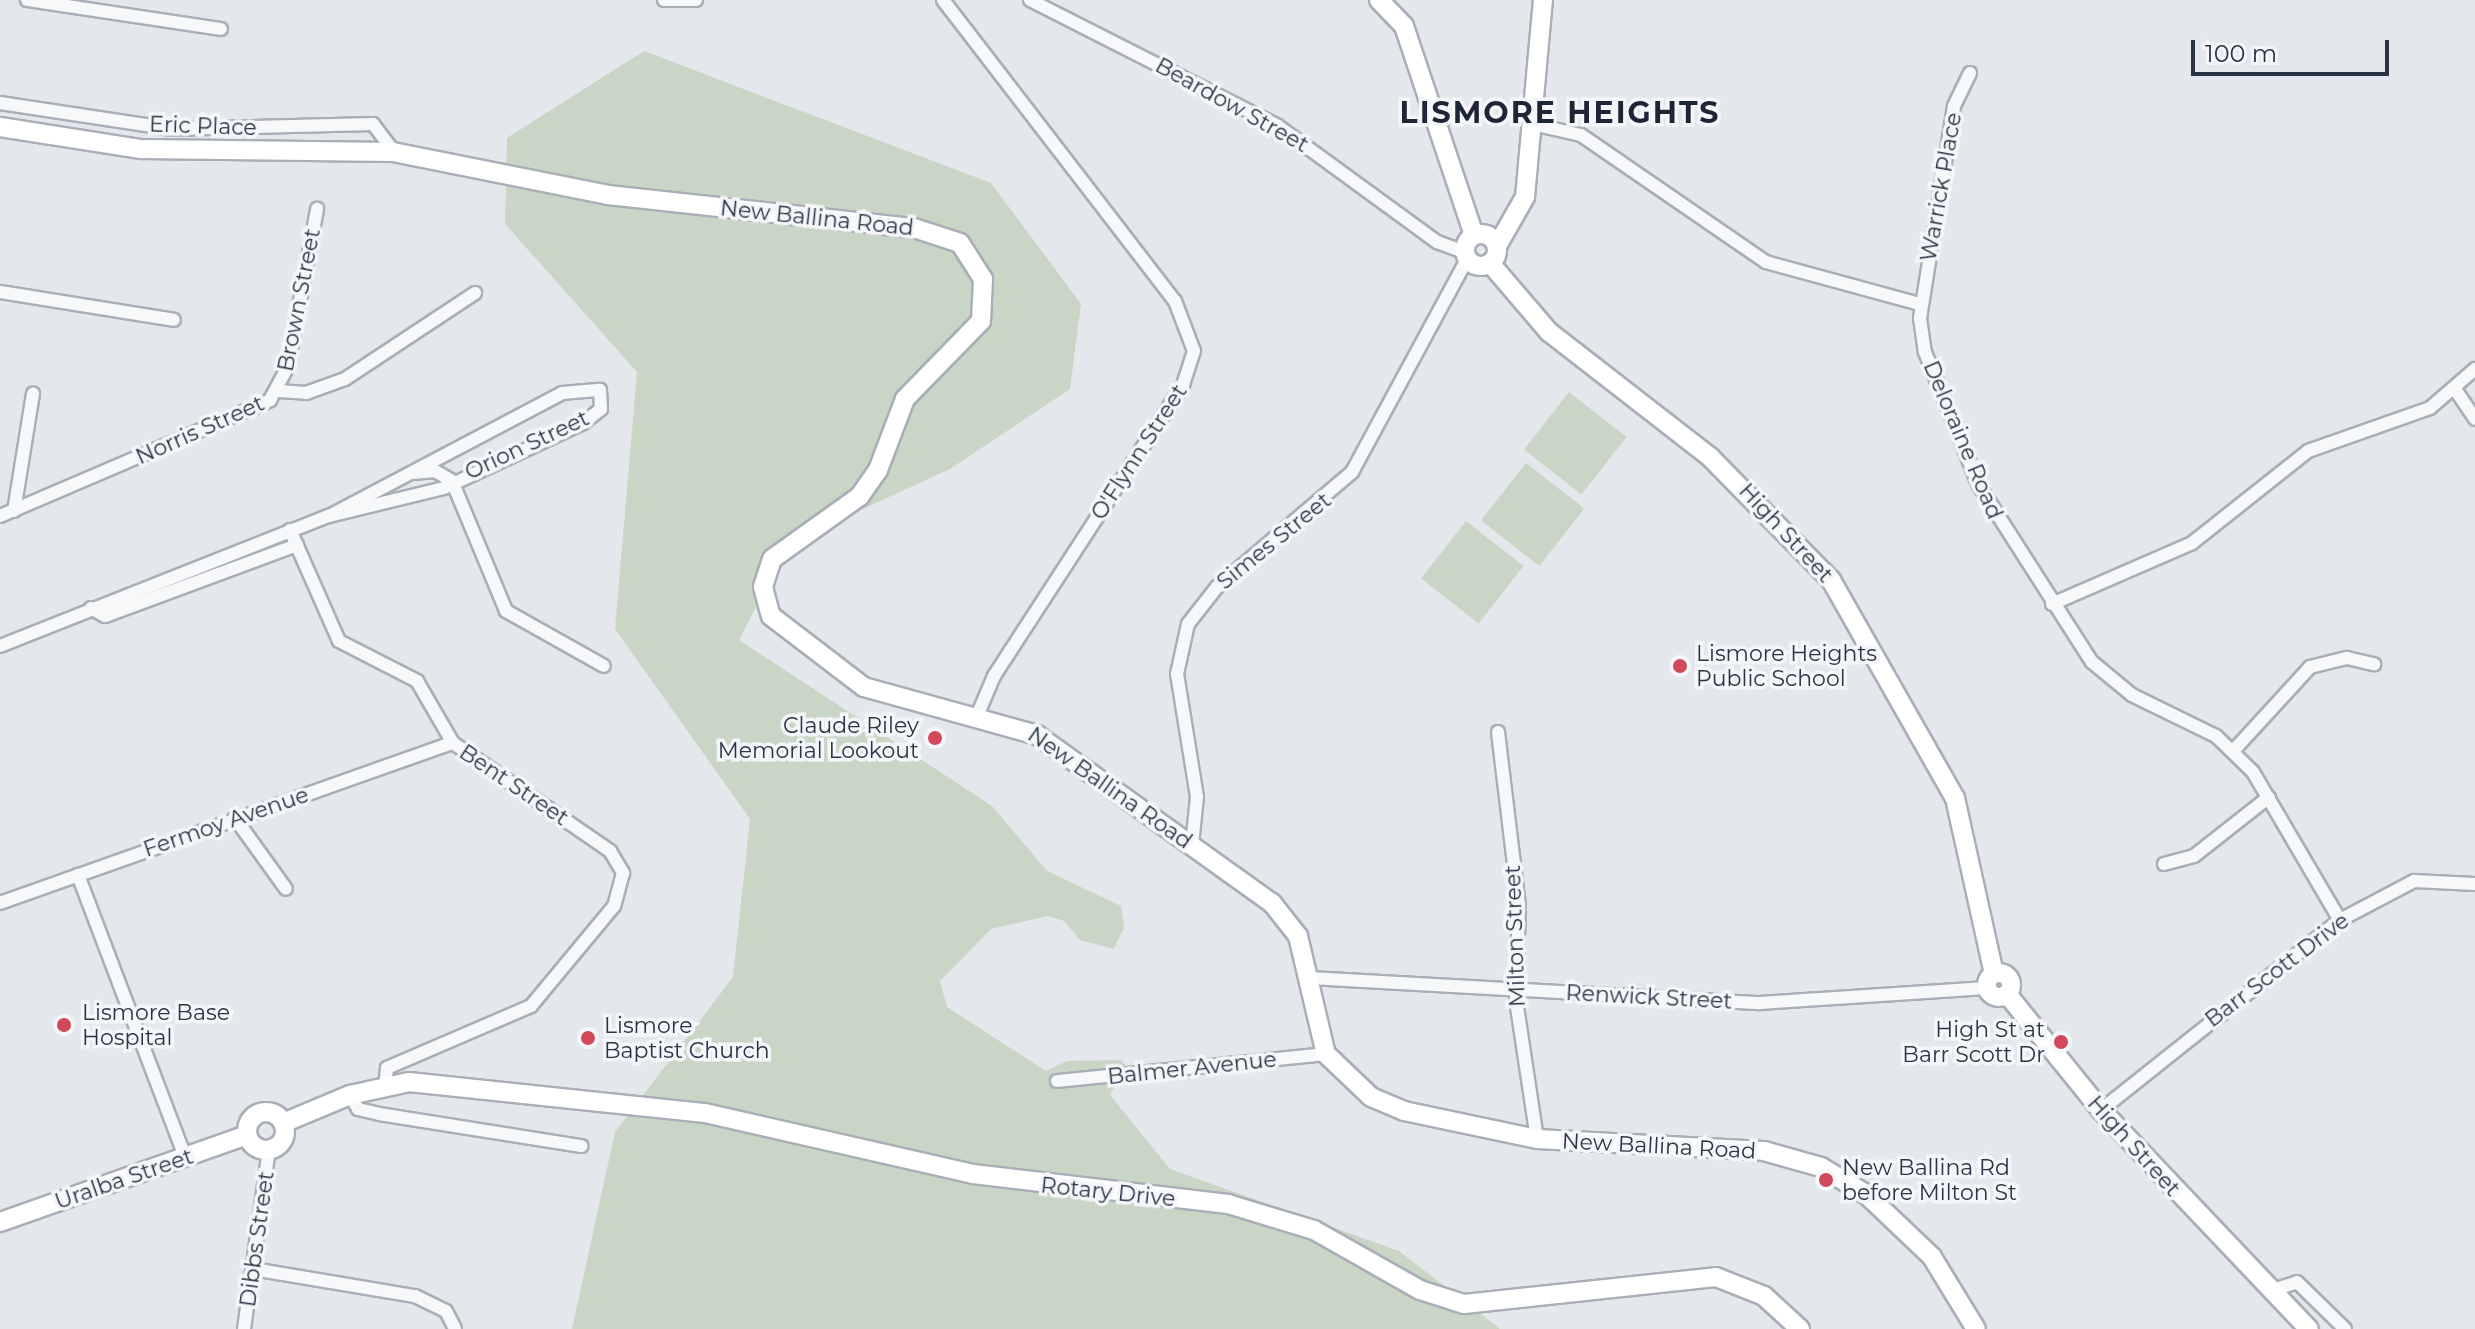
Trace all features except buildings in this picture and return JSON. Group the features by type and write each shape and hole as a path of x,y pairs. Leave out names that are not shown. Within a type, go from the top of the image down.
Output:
{"street":[{"path":"27,0 221,29"},
{"path":"664,0 696,0"},
{"name":"O'Flynn Street","path":"943,0 1175,301 1194,351 1183,385 994,676 977,716"},
{"name":"Beardow Street","path":"1030,0 1278,126 1437,242 1466,256"},
{"path":"1379,0 1404,26 1474,235 1466,256 1494,255"},
{"path":"1494,255 1522,210 1543,0"},
{"name":"Warrick Place","path":"1920,304 1954,106 1970,73"},
{"name":"Eric Place","path":"0,103 172,129 373,124 394,152"},
{"path":"1532,124 1581,135 1766,262 1920,304"},
{"name":"New Ballina Road","path":"0,127 141,149 394,152 608,195 914,228 968,251 986,300 971,339 905,399 878,470 860,496 781,549 763,587 771,616 845,676 909,703 977,716 1037,735 1192,845 1284,916 1310,978 1326,1054 1357,1087 1388,1106 1537,1139 1764,1151 1821,1167 1867,1195 1932,1257 1976,1329"},
{"name":"Brown Street","path":"279,391 317,209"},
{"path":"1474,235 1488,235 1494,255"},
{"name":"High Street","path":"1494,255 1549,332 1744,487 1831,580 1955,798 1990,981 2009,978 2007,994 2101,1110 2305,1327"},
{"name":"Simes Street","path":"1192,845 1197,797 1177,674 1188,624 1217,587 1352,472 1466,256"},
{"path":"0,292 174,320"},
{"name":"Norris Street","path":"0,516 258,407 279,391 306,393 345,379 475,293"},
{"name":"Deloraine Road","path":"1920,304 1925,352 1978,484 2052,604 2109,678 2234,750 2269,797 2340,920"},
{"path":"2052,604 2192,543 2308,451 2430,408 2475,369"},
{"path":"2455,389 2475,419"},
{"name":"Orion Street","path":"0,646 290,530 452,481 583,423 601,409 600,390 562,393 329,516"},
{"path":"14,511 33,394"},
{"path":"406,474 435,471 452,481 506,611 604,666"},
{"name":"Bent Street","path":"290,530 339,641 417,681 453,743 610,851 623,873 614,906 531,1006 387,1068 385,1086"},
{"path":"91,608 105,616 297,545"},
{"path":"2234,750 2310,667 2347,658 2374,664"},
{"name":"Milton Street","path":"1498,732 1519,905 1516,991 1537,1139"},
{"name":"Fermoy Avenue","path":"0,903 453,743"},
{"path":"2164,864 2194,856 2269,797"},
{"path":"235,818 286,889"},
{"path":"78,875 185,1157"},
{"name":"Barr Scott Drive","path":"2101,1110 2340,920 2414,881 2475,884"},
{"name":"Renwick Street","path":"1310,978 1516,991 1810,1003 1990,981"},
{"name":"Balmer Avenue","path":"1057,1081 1326,1054"},
{"name":"Rotary Drive","path":"385,1086 430,1082 705,1113 973,1174 1228,1204 1314,1230 1420,1290 1464,1304 1716,1277 1764,1296 1800,1329"},
{"name":"Uralba Street","path":"0,1222 247,1135 250,1121 262,1113 283,1123 350,1095 385,1086"},
{"path":"350,1095 358,1109 379,1114 581,1146"},
{"path":"247,1135 269,1149 284,1137 283,1123"},
{"name":"Dibbs Street","path":"244,1329 269,1149"},
{"path":"253,1269 415,1296 446,1311 455,1329"},
{"path":"2270,1291 2297,1282 2345,1329"}],"green space":[{"path":"644,51 991,183 1081,304 1070,389 950,469 789,543 739,640 992,806 1047,871 1121,906 1124,927 1114,949 1080,940 1064,921 1048,916 991,929 940,981 947,1007 1046,1071 1067,1061 1121,1060 1126,1066 1110,1095 1170,1169 1399,1251 1500,1329 572,1329 615,1132 733,977 750,819 615,629 637,372 505,224 507,138"},
{"path":"1569,392 1627,437 1582,494 1524,450"},
{"path":"1526,463 1584,509 1539,566 1481,521"},
{"path":"1466,521 1524,566 1479,623 1421,579"}],"place":[{"name":"Lismore Heights Public School","path":"1680,666"},
{"name":"Claude Riley Memorial Lookout","path":"935,738"},
{"name":"Lismore Base Hospital","path":"64,1025"},
{"name":"Lismore Baptist Church","path":"588,1038"},
{"name":"High St at Barr Scott Dr","path":"2061,1042"},
{"name":"New Ballina Rd before Milton St","path":"1826,1180"}],"district":[{"name":"LISMORE HEIGHTS","path":"1560,113"}]}
